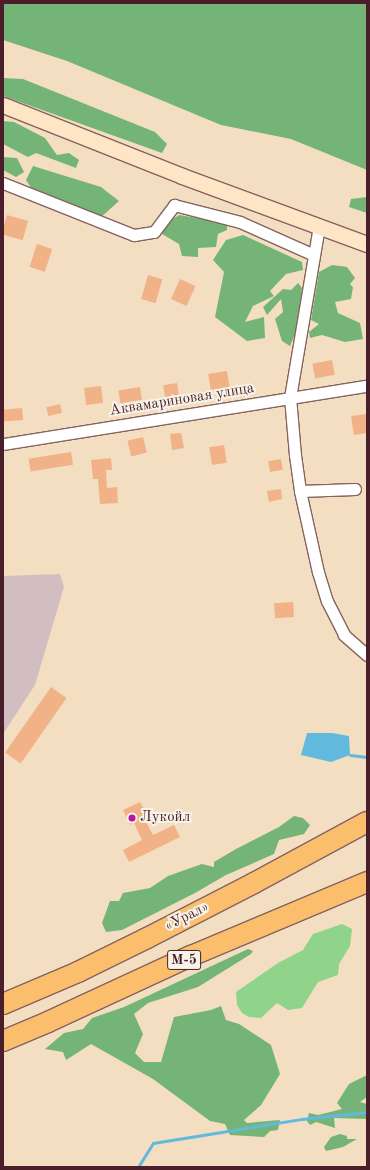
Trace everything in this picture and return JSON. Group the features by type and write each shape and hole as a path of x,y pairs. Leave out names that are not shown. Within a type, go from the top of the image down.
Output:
{"highway":[{"name":"«Урал»","path":"3,1004 58,981 147,938 254,883 367,822"},
{"name":"М-5","path":"3,1041 192,956 367,882"}],"main road":[{"path":"3,104 182,176 367,244"}],"street":[{"path":"3,183 134,235 154,232 174,205 240,222 314,255"},
{"path":"319,226 290,397 294,456 300,491 318,572 327,601 344,635 367,655"},
{"name":"Аквамариновая улица","path":"3,444 290,397 367,386"},
{"path":"300,491 354,489"}],"shaded area":[{"path":"60,574 64,587 35,685 3,734 3,576"}],"green space":[{"path":"3,3 367,3 367,170 291,139 221,125 67,61 3,40"},
{"path":"3,78 23,79 155,132 167,144 162,153 3,96"},
{"path":"3,121 14,122 45,138 57,155 69,153 79,160 76,168 36,153 28,157 3,144"},
{"path":"3,157 17,158 24,172 16,177 3,170"},
{"path":"33,166 101,187 119,201 100,218 34,192 26,180"},
{"path":"367,197 367,213 349,207 351,199"},
{"path":"179,215 227,223 227,230 218,234 216,247 198,248 198,257 182,256 179,244 162,234 164,225"},
{"path":"243,235 302,262 303,270 286,274 270,291 274,296 253,306 245,322 264,317 265,338 247,341 215,317 224,272 213,260 226,240"},
{"path":"332,265 347,267 355,278 350,284 353,287 351,299 335,302 338,313 360,323 363,339 345,342 322,335 310,338 309,332 319,324 311,320 319,272"},
{"path":"298,283 302,288 297,329 290,346 282,341 275,319 283,312 281,299 267,315 263,307 283,289 291,290"},
{"path":"294,816 303,818 310,825 304,834 279,840 274,854 226,875 195,893 122,930 106,932 102,923 110,901 119,901 123,893 150,888 168,876 202,864 214,867 214,862 279,827"},
{"path":"342,924 352,929 350,946 339,964 338,975 318,982 302,1008 288,1010 277,1003 261,1018 249,1017 242,1013 237,1005 236,992 278,963 303,950 313,934"},
{"path":"248,949 253,951 251,954 198,987 148,1003 134,1014 143,1034 135,1053 144,1062 161,1062 174,1017 211,1010 221,1006 226,1020 239,1024 271,1045 280,1074 261,1105 244,1120 247,1123 280,1120 278,1130 270,1131 264,1137 230,1135 225,1124 210,1121 153,1079 91,1044 66,1060 63,1052 45,1049 64,1033 83,1029 92,1018 124,1007"},
{"path":"367,1075 367,1097 360,1102 367,1104 367,1119 334,1118 335,1128 316,1122 310,1125 307,1121 309,1113 318,1115 342,1109 337,1103 349,1084"},
{"path":"340,1134 347,1136 347,1139 357,1139 343,1147 326,1151 324,1147 331,1137"}],"water":[{"path":"307,733 332,733 349,736 350,755 331,762 301,755"}],"building":[{"path":"7,215 28,221 23,240 3,235"},
{"path":"37,244 52,249 45,272 30,267"},
{"path":"148,275 162,279 156,303 141,299"},
{"path":"180,279 196,286 187,306 171,299"},
{"path":"332,360 335,375 315,379 312,364"},
{"path":"227,371 230,389 211,392 208,374"},
{"path":"177,383 179,395 165,397 163,385"},
{"path":"101,386 103,403 86,405 84,388"},
{"path":"140,387 142,400 120,403 118,390"},
{"path":"60,404 62,413 48,416 46,407"},
{"path":"22,408 23,420 4,422 3,410"},
{"path":"367,414 367,433 354,435 351,416"},
{"path":"181,433 184,448 172,450 170,434"},
{"path":"143,437 147,453 131,456 127,441"},
{"path":"224,445 227,463 212,465 209,447"},
{"path":"71,452 73,465 31,472 29,459"},
{"path":"111,458 112,470 106,470 107,488 117,487 118,503 100,504 98,479 93,479 91,460"},
{"path":"281,459 283,470 270,472 268,461"},
{"path":"281,489 282,499 269,502 267,491"},
{"path":"293,602 294,617 275,618 274,603"},
{"path":"51,687 67,698 21,763 5,753"},
{"path":"140,802 148,816 144,818 153,835 174,825 180,837 129,862 123,850 142,840 134,823 130,825 123,810"}],"waterway":[{"path":"350,755 367,757"},
{"path":"138,1167 153,1143 302,1119 367,1112"}],"place":[{"name":"Лукойл","path":"132,818"}]}
